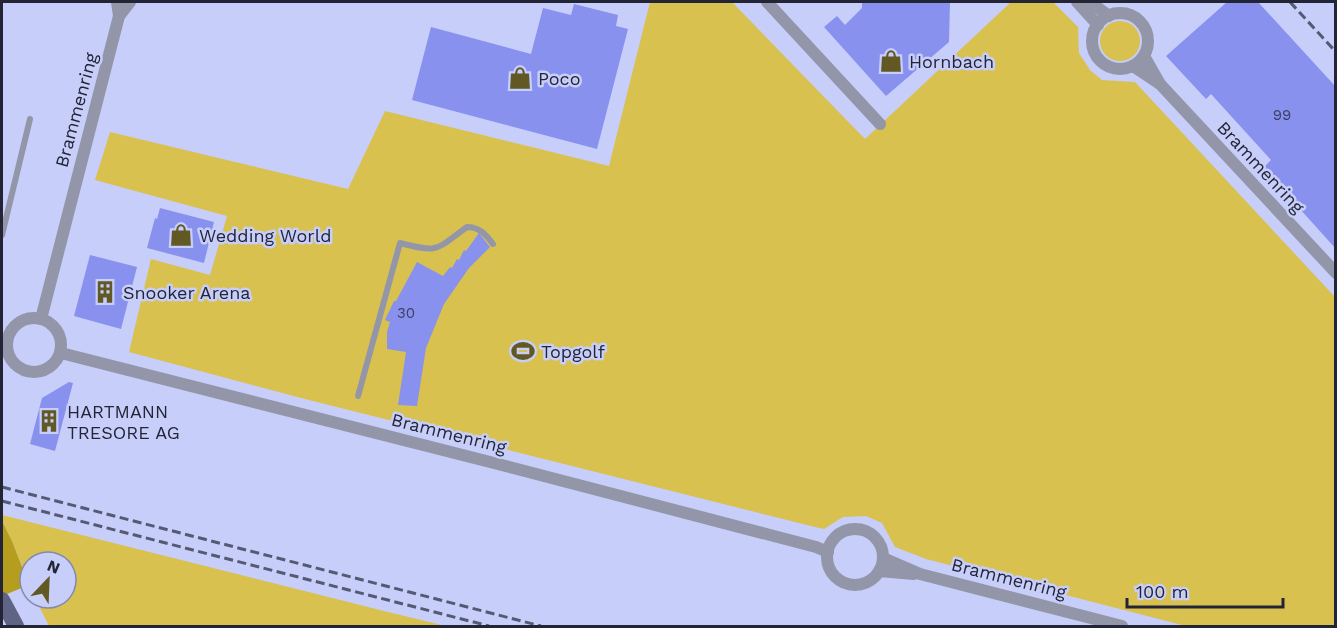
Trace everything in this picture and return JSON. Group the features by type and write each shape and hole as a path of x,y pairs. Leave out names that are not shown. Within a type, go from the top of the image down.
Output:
{"main road":[{"path":"4,608 16,627"}],"street":[{"name":"Brammenring","path":"41,319 119,16 117,2"},
{"name":"Brammenring","path":"119,16 130,2"},
{"path":"767,2 880,124"},
{"path":"1077,2 1098,25 1109,16 1090,2"},
{"name":"Brammenring","path":"1109,16 1126,14 1142,23 1147,39 1144,56 1160,84"},
{"name":"Brammenring","path":"1098,25 1092,42 1097,56 1107,65 1116,68 1133,66 1160,84 1335,273"},
{"path":"1133,66 1144,56"},
{"path":"41,319 57,331 62,342 61,353 53,364 44,370 33,372 23,370 10,357 5,334 20,322 41,319"},
{"name":"Brammenring","path":"61,353 498,464 828,552"},
{"path":"859,530 874,537 880,545 883,558 879,571 872,579 862,584 852,585 835,577 829,568 828,552 838,535 859,530"},
{"name":"Brammenring","path":"883,558 920,574 1122,627"},
{"name":"Brammenring","path":"879,571 920,574"}],"lane":[{"path":"2,235 30,119"},
{"path":"358,396 400,243 431,250 452,240 467,227 474,227 481,230 493,244"}],"shaded area":[{"path":"650,2 732,2 865,139 1011,2 1053,2 1078,27 1079,53 1090,70 1102,80 1135,82 1335,297 1335,626 1186,626 926,559 895,547 882,523 866,516 843,517 824,529 815,527 301,398 129,352 151,259 210,275 227,216 95,180 110,132 348,189 385,111 609,166"},
{"path":"1120,21 1134,27 1140,41 1134,55 1120,61 1106,55 1100,41 1106,27"},
{"path":"2,515 446,626 49,626 41,610 78,610 78,550 18,550 18,556 2,521"},
{"path":"2,521 18,557 18,589 2,596"}],"building":[{"name":"Hornbach","path":"862,2 950,2 949,42 886,96 824,27 837,16 845,25 862,8"},
{"path":"1227,2 1258,2 1336,87 1336,249 1263,168 1271,160 1211,94 1206,99 1166,56"},
{"path":"574,4 618,15 616,26 628,29 597,149 412,100 431,27 531,54 543,8 571,15"},
{"name":"Wedding World","path":"160,208 214,222 204,263 147,248"},
{"path":"479,233 490,247 469,268 444,304 426,348 417,406 398,405 406,352 387,349 387,332 390,322 385,320 417,262 443,276 450,267 452,268 457,259 459,260 464,250 466,251"},
{"name":"Snooker Arena","path":"90,255 137,267 121,329 74,316"},
{"name":"HARTMANN TRESORE AG","path":"69,382 73,383 55,451 30,444 42,398"}],"railway":[{"path":"1290,2 1336,52"},
{"path":"2,487 541,626"},
{"path":"2,501 489,626"}],"place":[{"name":"Hornbach","path":"891,61"},
{"name":"Poco","path":"520,78"},
{"name":"Wedding World","path":"181,235"},
{"name":"Snooker Arena","path":"105,292"},
{"name":"Topgolf","path":"523,351"},
{"name":"HARTMANN TRESORE AG","path":"49,421"}]}
